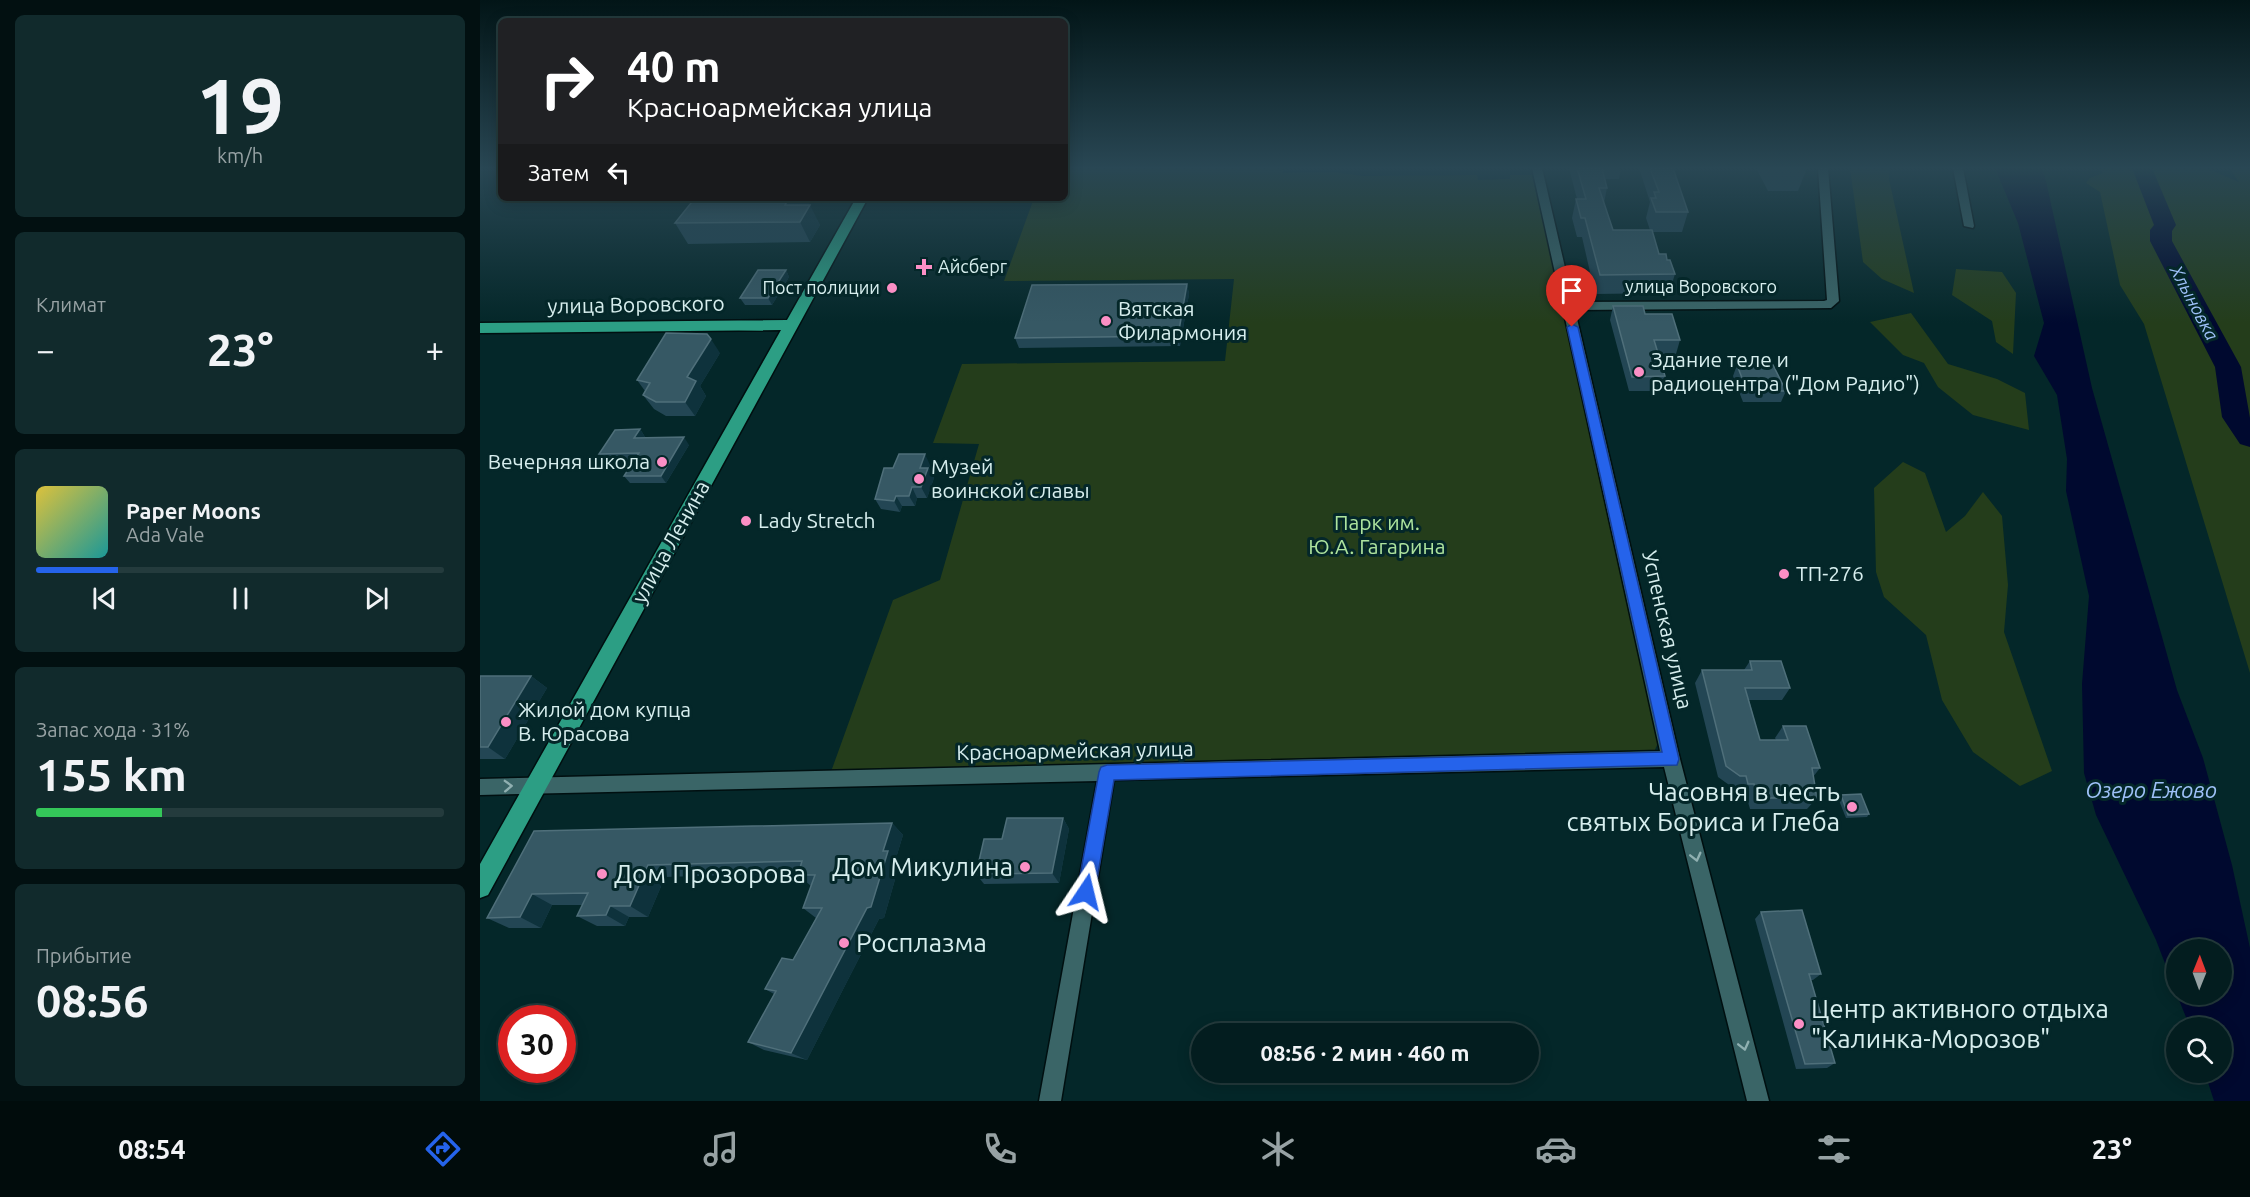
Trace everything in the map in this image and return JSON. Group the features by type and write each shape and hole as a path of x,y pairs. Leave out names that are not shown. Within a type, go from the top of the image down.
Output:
{"main road":[{"name":"улица Ленина","path":"480,887 850,219"},
{"name":"улица Воровского","path":"480,328 792,325"}],"street":[{"name":"Успенская улица","path":"1549,219 1671,759 1758,1101"},
{"name":"улица Воровского","path":"1568,306 1827,305 1833,300 1827,219"},
{"path":"1968,219 1969,226"},
{"name":"Красноармейская улица","path":"480,787 1671,759"},
{"path":"1050,1101 1107,772"}],"green space":[{"name":"Парк им. Ю.А. Гагарина","path":"1026,219 1542,219 1661,736 1654,752 828,780 893,600 940,580 979,444 933,443 962,364 1225,361 1234,279 1004,281"},
{"path":"1857,219 1898,219 1914,293 1882,279 1863,262"},
{"path":"2106,219 2250,219 2250,673 2144,324 2120,285"},
{"path":"1956,269 2002,272 2016,293 2013,354 1996,342 1992,321 1952,295"},
{"path":"1911,313 1948,364 1997,379 2025,393 2029,430 1973,415 1938,387 1924,363 1903,355 1870,322"},
{"path":"1903,462 1925,473 1946,532 1965,516 1983,492 2002,516 2008,585 2004,632 2052,771 2020,786 1973,752 1942,700 1926,635 1884,597 1876,572 1874,488"}],"water":[{"name":"Озеро Ежово","path":"2016,219 2054,219 2092,388 2177,690 2203,758 2232,865 2250,948 2250,1101 2214,1101 2208,1083 2232,1083 2232,1017 2186,1017 2181,1005 2232,1005 2232,939 2166,939 2166,966 2156,940 2096,815 2084,773 2082,684 2089,596 2066,491 2067,459 2057,395 2034,356 2044,323"}],"building":[{"path":"678,219 802,219 800,222 675,223"},
{"path":"1585,219 1609,219 1613,230 1652,230 1659,254 1666,254 1675,274 1600,275"},
{"path":"758,270 786,270 768,298 740,298"},
{"name":"Вятская Филармония","path":"1187,284 1178,336 1015,338 1032,285"},
{"path":"1613,306 1643,306 1645,314 1672,314 1680,340 1654,340 1665,376 1632,377"},
{"path":"666,333 707,334 711,339 687,377 696,381 685,402 656,402 643,395 650,383 637,380"},
{"path":"1737,365 1773,365 1786,391 1747,391"},
{"path":"640,429 634,438 684,437 661,476 624,476 639,453 599,454 615,430"},
{"path":"899,454 925,454 920,468 928,468 921,487 912,487 909,496 896,496 894,501 875,499 884,468 893,468"},
{"path":"1750,661 1781,661 1790,688 1745,688 1760,740 1788,740 1783,726 1806,726 1820,768 1812,768 1817,798 1758,798 1754,784 1748,784 1746,776 1740,776 1726,766 1702,670 1752,670"},
{"path":"480,676 531,676 488,747 480,747"},
{"name":"Часовня в честь святых Бориса и Глеба","path":"1861,794 1869,814 1848,815 1841,795"},
{"name":"Дом Микулина","path":"1007,818 1063,818 1052,873 976,874 984,839 1002,839"},
{"path":"892,823 883,851 888,851 871,907 867,908 791,1053 748,1042 776,991 765,989 782,958 793,960 822,908 803,908 815,875 798,875 802,861 648,865 630,906 610,906 606,915 577,916 588,893 532,894 520,917 487,918 534,831"},
{"name":"Центр активного отдыха \"Калинка-Морозов\"","path":"1802,910 1821,974 1809,974 1835,1063 1805,1064 1761,912"}],"waterway":[{"name":"Хлыновка","path":"2163,219 2165,225 2161,230 2161,241 2228,367 2235,417 2250,437"}],"place":[{"name":"Айсберг","path":"924,267"},
{"name":"Пост полиции","path":"892,288"},
{"name":"Вятская Филармония","path":"1106,321"},
{"name":"Здание теле и радиоцентра (\"Дом Радио\")","path":"1639,372"},
{"name":"Вечерняя школа","path":"662,462"},
{"name":"Музей воинской славы","path":"919,479"},
{"name":"Lady Stretch","path":"746,521"},
{"name":"ТП-276","path":"1784,574"},
{"name":"Жилой дом купца В. Юрасова","path":"506,722"},
{"name":"Часовня в честь святых Бориса и Глеба","path":"1852,807"},
{"name":"Дом Микулина","path":"1025,867"},
{"name":"Дом Прозорова","path":"602,874"},
{"name":"Росплазма","path":"844,943"},
{"name":"Центр активного отдыха \"Калинка-Морозов\"","path":"1799,1024"}],"route":[{"path":"1086,892 1107,772 1671,759 1572,327"}]}
